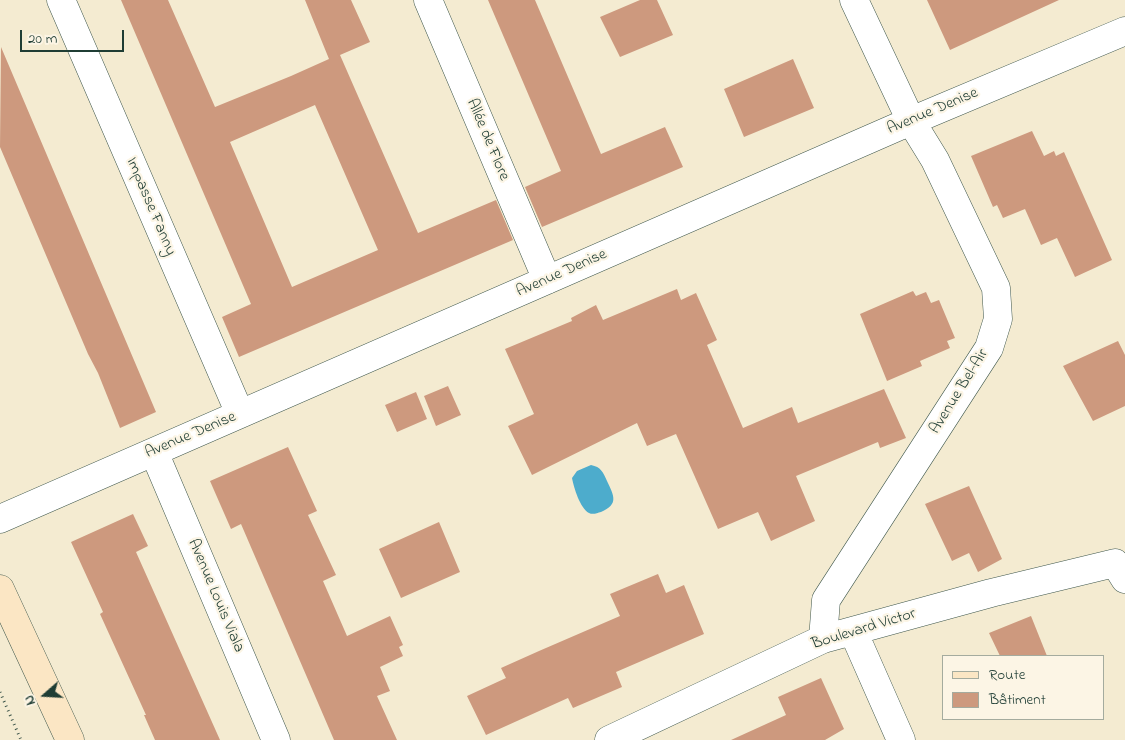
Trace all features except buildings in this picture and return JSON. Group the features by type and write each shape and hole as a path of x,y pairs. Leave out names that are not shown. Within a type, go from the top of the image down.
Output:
{"main road":[{"path":"0,589 70,740"}],"street":[{"name":"Impasse Fanny","path":"61,0 240,414"},
{"name":"Allée de Flore","path":"428,0 547,280"},
{"name":"Avenue Bel-Air","path":"823,639 826,600 989,348 998,319 996,288 935,160 912,120 854,0"},
{"name":"Avenue Denise","path":"0,519 912,120 1123,37"},
{"name":"Avenue Louis Viala","path":"154,452 276,740"},
{"name":"Boulevard Victor","path":"609,740 823,639 991,593 1115,563 1125,579"},
{"path":"853,631 901,740"}],"path":[{"path":"0,692 21,740"}],"water":[{"path":"591,465 597,467 603,473 613,495 611,506 594,514 589,513 583,507 572,478 577,471"}]}
